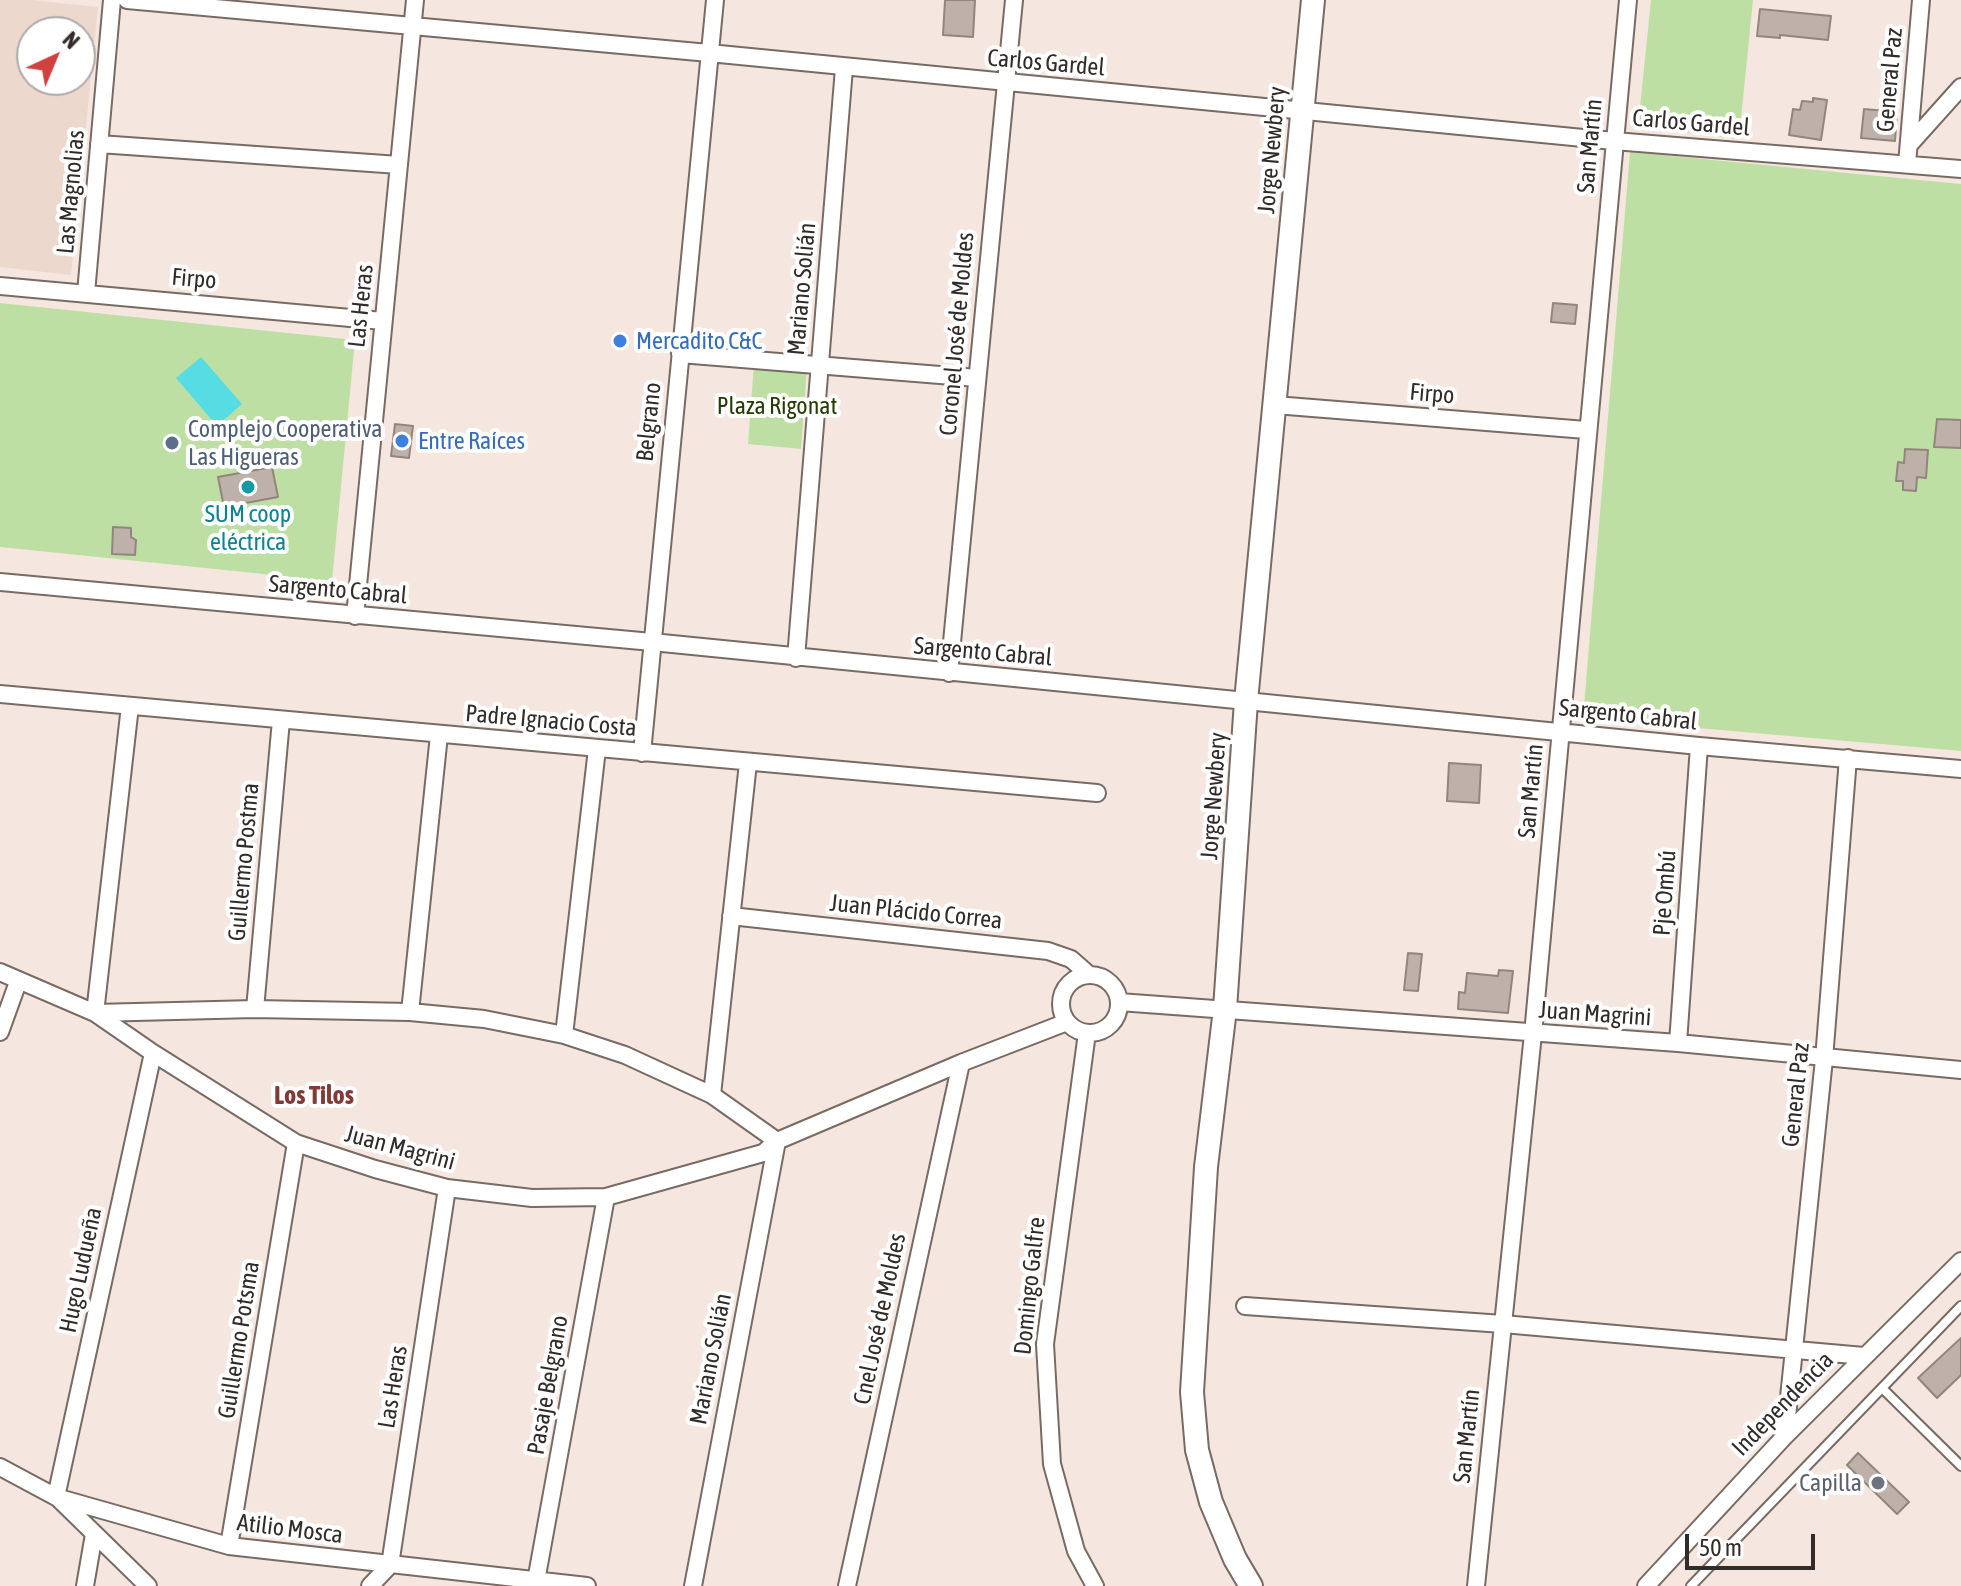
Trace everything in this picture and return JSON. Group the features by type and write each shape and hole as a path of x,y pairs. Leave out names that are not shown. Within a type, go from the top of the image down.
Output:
{"main road":[{"name":"Jorge Newbery","path":"1251,1586 1235,1559 1211,1502 1197,1450 1192,1392 1206,1167 1225,1009 1246,701 1313,0"}],"street":[{"name":"Las Magnolias","path":"86,293 112,0"},
{"name":"Carlos Gardel","path":"127,0 213,4 414,27 1614,141 1961,169"},
{"name":"Las Heras","path":"355,616 415,0"},
{"name":"Belgrano","path":"642,753 715,0"},
{"name":"Coronel José de Moldes","path":"949,673 1014,0"},
{"name":"San Martín","path":"1476,1586 1533,1034 1586,430 1628,0"},
{"name":"General Paz","path":"1907,164 1921,0"},
{"name":"Mariano Solián","path":"796,658 844,68"},
{"path":"1909,145 1961,87"},
{"path":"99,144 399,165"},
{"name":"Firpo","path":"0,286 383,321"},
{"path":"680,354 977,378"},
{"name":"Firpo","path":"1275,405 1586,430"},
{"name":"Sargento Cabral","path":"0,582 1961,769"},
{"name":"Padre Ignacio Costa","path":"0,694 1097,793"},
{"path":"130,706 95,1013 191,1008 410,1012 484,1019 564,1035 625,1055 712,1095 777,1141"},
{"name":"Guillermo Postma","path":"255,1009 281,720"},
{"path":"410,1012 439,735"},
{"name":"Pje Ombú","path":"1678,1043 1699,746"},
{"path":"564,1035 597,749"},
{"name":"General Paz","path":"1785,1436 1824,1059 1848,758"},
{"path":"712,1095 748,763"},
{"name":"Juan Plácido Correa","path":"731,916 1048,951 1071,959 1088,974"},
{"name":"Juan Magrini","path":"0,972 95,1013 296,1143 447,1188 532,1198 606,1197 763,1153 777,1141 1067,1022"},
{"path":"1088,974 1095,974 1110,984 1119,1002 1113,1021 1106,1028 1087,1033 1067,1022 1061,1004 1062,994 1074,980 1088,974"},
{"path":"0,1032 18,982"},
{"name":"Juan Magrini","path":"1119,1002 1678,1043 1961,1070"},
{"name":"Domingo Galfre","path":"1087,1033 1045,1344 1052,1464 1076,1551 1095,1586"},
{"name":"Hugo Ludueña","path":"56,1497 153,1053"},
{"name":"Cnel José de Moldes","path":"847,1586 961,1063"},
{"name":"Mariano Solián","path":"693,1586 777,1141"},
{"name":"Guillermo Potsma","path":"229,1546 296,1143"},
{"name":"Las Heras","path":"390,1565 447,1188"},
{"name":"Pasaje Belgrano","path":"536,1581 606,1197"},
{"name":"Independencia","path":"1646,1586 1785,1436 1961,1261"},
{"path":"1245,1306 1503,1324 1864,1356"},
{"name":"Atilio Mosca","path":"0,1467 56,1497 229,1546 587,1586"},
{"path":"56,1497 148,1586"},
{"path":"85,1586 94,1534"},
{"path":"370,1586 390,1565"}],"lane":[{"path":"1691,1586 1961,1306"},
{"path":"1883,1389 1961,1466"}],"shaded area":[{"path":"0,0 98,7 96,27 96,16 16,16 16,96 89,96 71,275 0,267"}],"green space":[{"path":"1651,0 1753,0 1739,139 1638,127"},
{"path":"1630,152 1961,184 1961,751 1583,718"},
{"name":"Complejo Cooperativa Las Higueras","path":"0,303 355,340 332,581 0,547"},
{"name":"Plaza Rigonat","path":"754,364 807,368 801,449 748,444"}],"water":[{"path":"201,357 242,404 217,426 176,378"}],"building":[{"path":"945,0 975,0 973,37 943,35"},
{"path":"1760,9 1831,16 1828,40 1757,36"},
{"path":"1813,98 1827,100 1821,140 1789,135 1793,109 1800,110 1802,101 1813,102"},
{"path":"1864,109 1897,112 1895,141 1861,138"},
{"path":"1553,303 1577,305 1575,324 1551,322"},
{"path":"1937,419 1961,420 1961,448 1934,447"},
{"name":"Entre Raíces","path":"395,424 413,426 409,458 391,456"},
{"path":"1905,449 1928,450 1926,478 1917,477 1916,491 1903,490 1903,481 1896,481 1898,462 1904,463"},
{"name":"SUM coop eléctrica","path":"272,467 278,497 224,507 218,477"},
{"path":"113,527 131,528 131,537 136,540 135,555 112,554"},
{"path":"1449,763 1481,765 1479,803 1447,801"},
{"path":"1408,953 1422,954 1418,991 1404,990"},
{"path":"1499,970 1513,971 1508,1013 1458,1009 1459,992 1465,993 1467,973 1498,976"},
{"path":"1961,1338 1961,1375 1937,1398 1918,1378"},
{"name":"Capilla","path":"1858,1453 1909,1502 1897,1514 1847,1465"}],"place":[{"name":"Mercadito C&C","path":"620,341"},
{"name":"Entre Raíces","path":"402,441"},
{"name":"Complejo Cooperativa Las Higueras","path":"172,443"},
{"name":"SUM coop eléctrica","path":"248,487"},
{"name":"Capilla","path":"1878,1483"}],"district":[{"name":"Los Tilos","path":"314,1096"}]}
